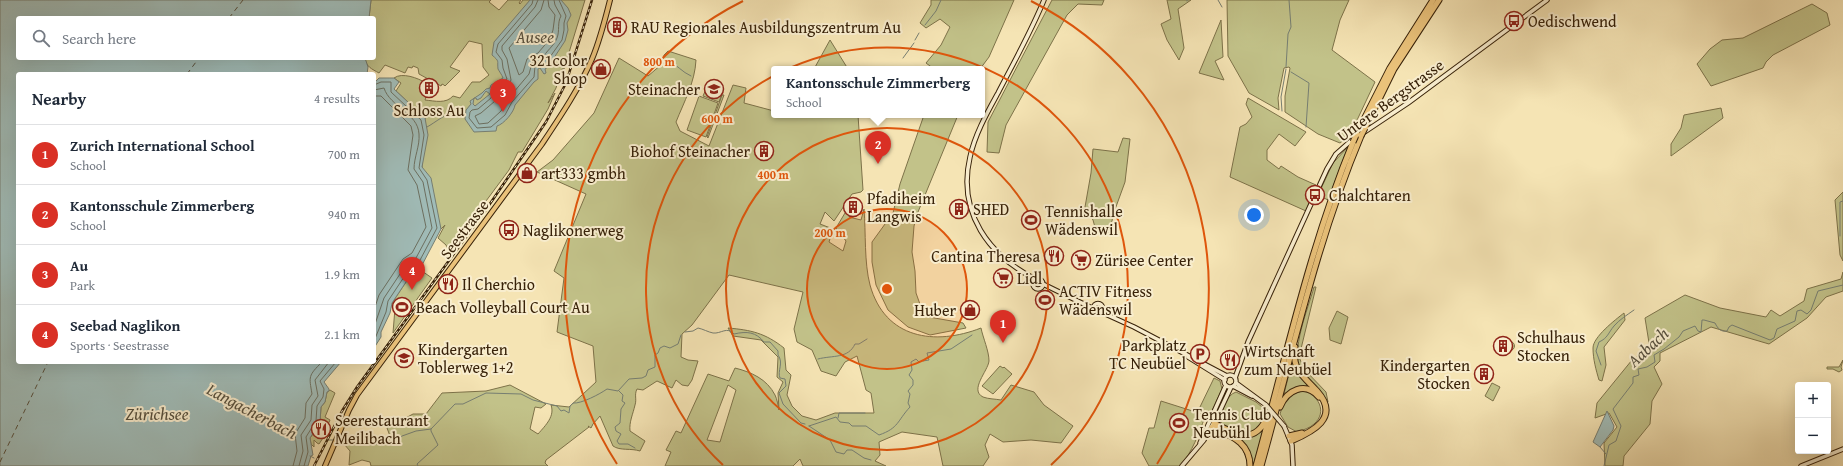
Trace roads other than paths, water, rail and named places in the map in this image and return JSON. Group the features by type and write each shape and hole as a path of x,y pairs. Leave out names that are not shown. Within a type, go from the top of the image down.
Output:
{"highway":[{"path":"1261,466 1297,331 1329,220 1359,135 1390,68 1433,0"},
{"path":"1256,466 1318,240 1334,191 1353,142 1364,128 1402,55 1439,0"},
{"path":"1290,438 1318,427 1325,412 1322,397 1296,366 1294,353 1297,331"},
{"path":"1212,425 1238,435 1248,435 1256,432 1266,420 1279,380"},
{"path":"1274,420 1282,401 1291,392 1305,389 1317,396 1322,408 1320,420 1309,430 1290,438"},
{"path":"1212,425 1241,443 1248,454 1250,466"}],"main road":[{"name":"Seestrasse","path":"325,466 347,414 357,395 542,144 574,94 592,58 610,0"},
{"path":"985,117 1044,0"},
{"name":"Untere Bergstrasse","path":"1231,376 1240,363 1324,176 1336,154 1350,141 1408,103 1547,0"},
{"path":"985,118 978,131 970,156 967,175 970,206 982,233 999,255 1035,281 1041,280 1043,285"},
{"path":"1035,281 1034,286 1036,289 1043,285 1051,287 1088,305 1094,307 1100,304 1102,311"},
{"path":"1094,307 1096,313 1102,311 1187,356 1231,376"},
{"path":"1187,356 1225,380 1226,385 1212,425"},
{"path":"1225,380 1231,376"},
{"path":"1182,466 1200,444 1212,425 1233,385 1231,376"},
{"path":"1226,385 1233,385 1261,401 1275,413 1290,438 1292,465"},
{"path":"1801,466 1843,449"}],"water":[{"name":"Zürichsee","path":"0,0 371,0 369,16 16,16 16,60 366,60 368,67 367,72 16,72 16,364 339,364 324,382 329,391 327,392 325,402 321,407 320,422 310,438 313,455 311,456 308,466 0,466"},
{"name":"Ausee","path":"530,0 561,0 568,8 571,15 567,23 568,30 565,41 548,67 545,69 546,73 544,74 540,68 538,69 538,79 515,105 513,111 503,123 497,126 496,131 474,132 465,119 466,110 471,104 470,101 474,98 482,93 486,89 490,88 491,85 503,78 498,69 498,62 492,55 494,42","holes":["486,91 490,94 475,106 473,104 474,98 477,100 481,98"]},
{"path":"379,78 394,78 399,82 394,89 425,118 428,135 422,167 431,178 441,229 421,267 416,267 392,303 390,313 381,332 381,337 376,345 376,81"},
{"path":"1607,411 1614,426 1613,430 1600,447 1593,442"}],"waterway":[{"path":"925,25 936,11 941,0"},
{"path":"1218,0 1222,7"},
{"path":"1286,67 1288,34 1291,27 1289,0"},
{"path":"915,40 919,33"},
{"path":"903,58 914,43"},
{"path":"668,60 691,76"},
{"path":"1282,111 1281,97 1286,69"},
{"path":"1291,72 1309,83 1306,127"},
{"path":"427,127 450,113 458,113"},
{"path":"461,114 465,116"},
{"path":"1840,236 1840,202 1843,201"},
{"name":"Aabach","path":"1604,466 1609,445 1616,441 1621,426 1613,409 1633,383 1633,377 1639,375 1638,369 1647,367 1655,362 1654,355 1679,337 1683,331 1695,326 1698,331 1701,332 1702,320 1704,320 1715,323 1723,331 1727,331 1732,325 1770,340 1774,338 1777,329 1795,321 1797,311 1801,310 1807,314 1811,310 1818,291 1843,285"},
{"path":"1601,365 1596,351 1599,342 1606,337 1618,322 1634,310"},
{"path":"685,332 693,331 698,328 713,333 726,330 734,334 751,333 758,336 764,342 770,342 778,351 780,358 780,378 785,379 786,386 779,393 783,404 801,423 805,424"},
{"path":"339,440 367,445 394,443 402,436 416,431 431,429 455,404 463,404 486,393 521,394 533,400 557,406 561,411 564,410 569,413 570,406 573,403 595,396 607,389 618,391 629,379 642,378 646,376 648,370 655,367 655,355 658,353 660,348 664,346 670,348 678,344 681,335"},
{"path":"923,361 929,360 927,353 951,349 972,335"},
{"path":"818,359 840,356 852,349 855,344 859,344 867,339"},
{"path":"809,426 836,417 840,422 849,423 852,426 866,426 879,435 890,430 897,424 910,407 908,403 910,394 908,391 913,385 913,380 909,375 912,370 911,362 916,359 919,362"},
{"path":"619,391 623,395 622,401 625,403 621,409 620,423 615,427 616,431 621,434 617,441 619,444 628,444 635,448"},
{"path":"838,418 839,413 865,413"},
{"path":"809,426 830,440 836,452 844,454 847,450 852,450 864,458 871,460"},
{"path":"418,466 417,464 438,445 431,429"},
{"path":"313,434 323,438"},
{"path":"328,440 333,440"},
{"path":"1600,447 1606,454"},
{"name":"Langacherbach","path":"310,456 314,458"}],"railway":[{"path":"376,361 485,211 546,122 566,83 592,0"},
{"path":"314,466 342,411 374,364"}],"place":[{"name":"Oedischwend","path":"1514,21"},
{"name":"RAU Regionales Ausbildungszentrum Au","path":"617,27"},
{"name":"321color Shop","path":"601,69"},
{"name":"Schloss Au","path":"429,88"},
{"name":"Steinacher","path":"714,89"},
{"name":"Au","path":"503,112"},
{"name":"Biohof Steinacher","path":"764,151"},
{"name":"Kantonsschule Zimmerberg","path":"878,164"},
{"name":"art333 gmbh","path":"527,173"},
{"name":"Chalchtaren","path":"1315,195"},
{"name":"Pfadiheim Langwis","path":"853,207"},
{"name":"SHED","path":"959,209"},
{"name":"Tennishalle Wädenswil","path":"1031,220"},
{"name":"Naglikonerweg","path":"509,230"},
{"name":"Cantina Theresa","path":"1054,256"},
{"name":"Zürisee Center","path":"1081,260"},
{"name":"Lidl","path":"1003,278"},
{"name":"Il Cherchio","path":"448,284"},
{"name":"Seebad Naglikon","path":"412,290"},
{"name":"ACTIV Fitness Wädenswil","path":"1045,300"},
{"name":"Beach Volleyball Court Au","path":"402,307"},
{"name":"Huber","path":"970,310"},
{"name":"Zurich International School","path":"1003,343"},
{"name":"Schulhaus Stocken","path":"1503,346"},
{"name":"Parkplatz TC Neubüel","path":"1200,354"},
{"name":"Kindergarten Toblerweg 1+2","path":"404,358"},
{"name":"Wirtschaft zum Neubüel","path":"1230,360"},
{"name":"Kindergarten Stocken","path":"1484,374"},
{"name":"Tennis Club Neubühl","path":"1179,423"},
{"name":"Seerestaurant Meilibach","path":"321,429"}]}
